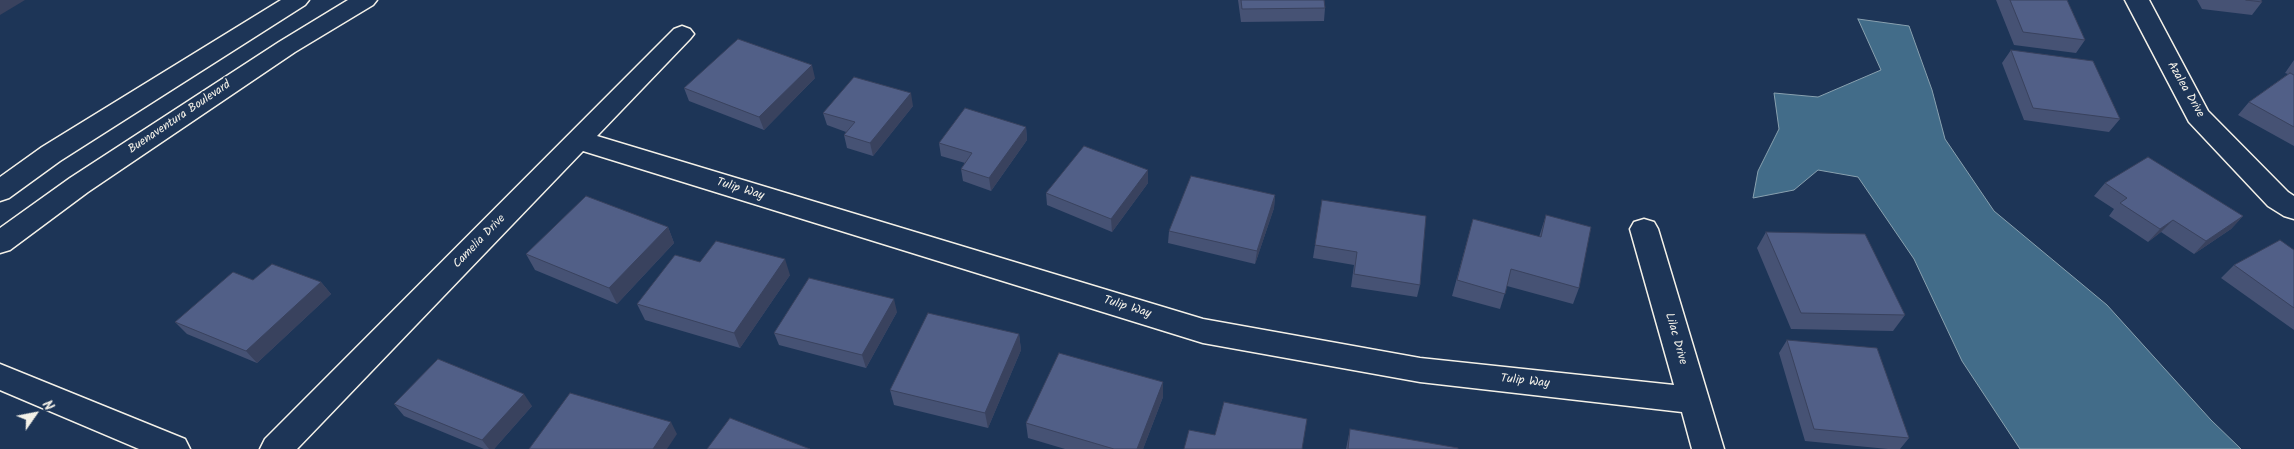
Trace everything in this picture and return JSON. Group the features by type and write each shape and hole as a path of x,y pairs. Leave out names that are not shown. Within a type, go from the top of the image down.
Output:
{"street":[{"path":"0,191 50,154 296,0"},
{"name":"Buenaventura Boulevard","path":"0,243 79,185 287,47 364,0"},
{"name":"Azalea Drive","path":"2136,0 2198,116 2278,198 2294,209"},
{"name":"Camelia Drive","path":"276,449 682,34"},
{"name":"Tulip Way","path":"579,140 1203,331 1420,370 1692,400"},
{"name":"Lilac Drive","path":"1644,229 1692,400 1708,449"},
{"path":"0,377 174,449"}],"water":[{"path":"1858,19 1909,26 1932,90 1945,139 1994,211 2107,305 2211,420 2241,449 2020,449 1962,361 1914,259 1858,177 1818,170 1794,190 1753,198 1758,171 1779,129 1774,93 1818,97 1881,70"}],"building":[{"path":"1241,0 1324,0 1325,8 1242,9"},
{"path":"2010,0 2067,0 2085,40 2023,32"},
{"path":"738,39 812,65 759,117 684,88"},
{"path":"2011,50 2093,61 2120,119 2033,108"},
{"path":"2290,73 2294,75 2294,127 2249,102"},
{"path":"854,77 911,93 870,143 844,135 855,122 823,113"},
{"path":"965,108 1026,127 989,178 961,169 972,153 939,143"},
{"path":"1084,146 1148,170 1111,219 1046,193"},
{"path":"2148,157 2243,216 2206,241 2173,220 2160,229 2120,203 2127,198 2105,183"},
{"path":"1191,176 1275,195 1257,251 1169,231"},
{"path":"586,196 668,227 609,288 526,254"},
{"path":"1322,200 1426,216 1420,285 1354,274 1357,252 1315,245"},
{"path":"1546,215 1591,227 1579,288 1511,269 1505,294 1457,280 1473,219 1541,237"},
{"path":"1766,232 1865,234 1905,315 1801,313"},
{"path":"2280,240 2294,250 2294,308 2234,265"},
{"path":"716,241 785,259 734,333 637,304 675,255 700,262"},
{"path":"272,264 321,282 246,351 175,322 233,272 253,280"},
{"path":"809,278 894,299 862,355 774,333"},
{"path":"928,313 1019,334 985,413 890,390"},
{"path":"1787,340 1877,348 1909,438 1814,429"},
{"path":"1059,353 1163,382 1137,449 1114,449 1026,423"},
{"path":"438,359 524,394 482,440 394,404"},
{"path":"570,393 671,422 653,449 529,449"},
{"path":"1224,402 1307,419 1302,449 1184,449 1189,430 1215,435"},
{"path":"730,418 810,449 707,449"},
{"path":"1350,429 1458,448 1458,449 1348,449"}]}
